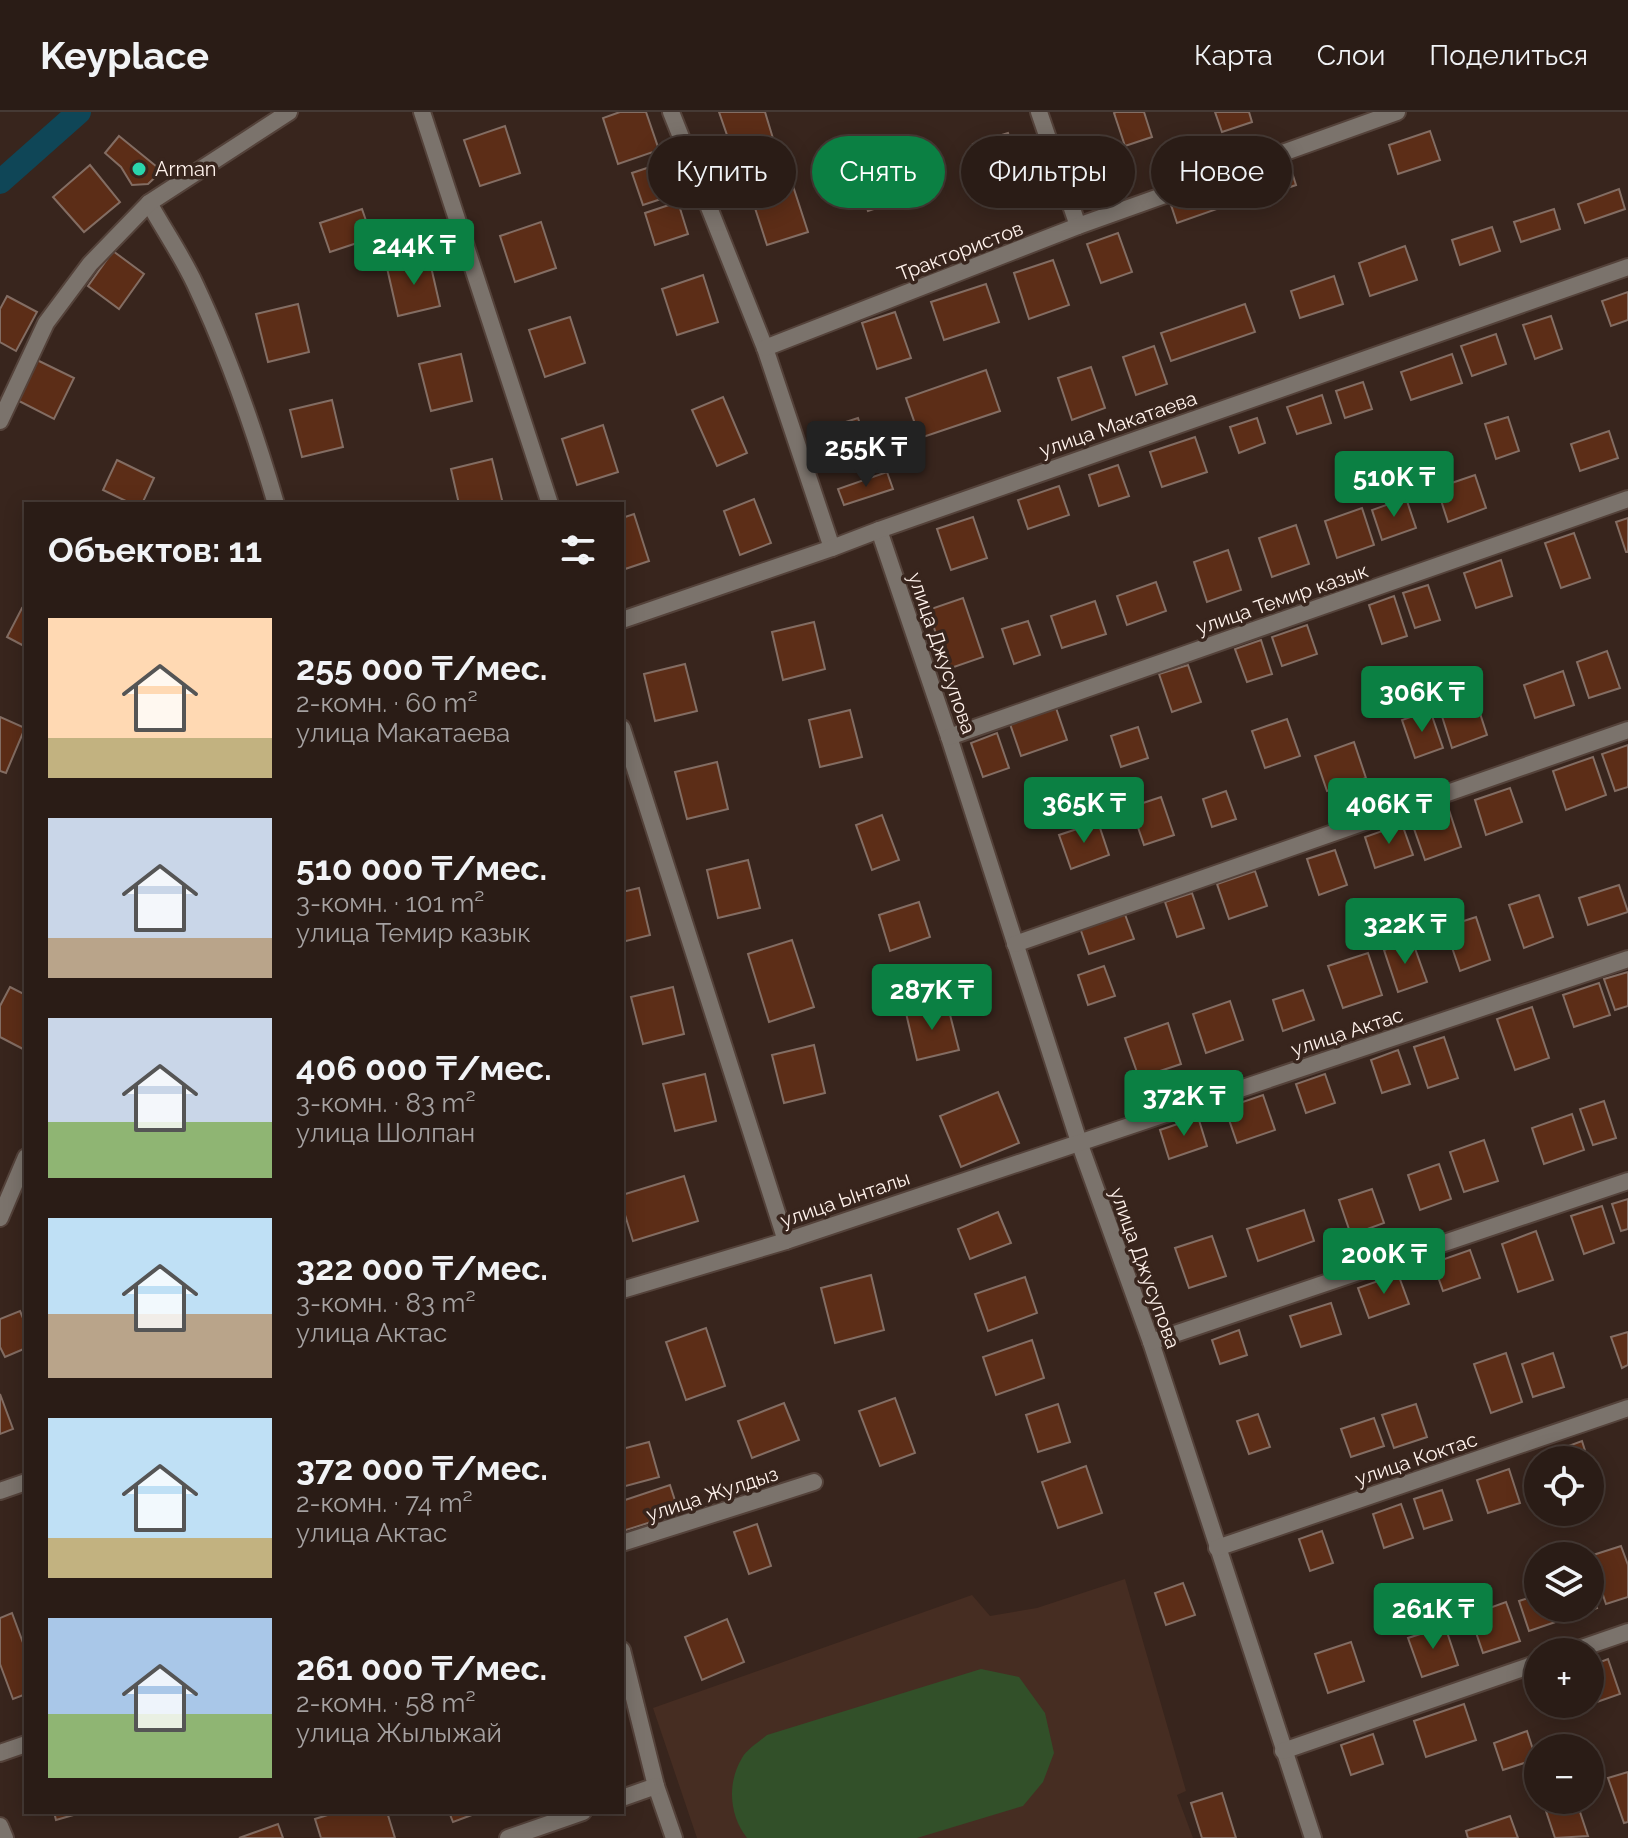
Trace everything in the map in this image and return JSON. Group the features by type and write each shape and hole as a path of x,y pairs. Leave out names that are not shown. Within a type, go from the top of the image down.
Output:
{"street":[{"path":"0,421 46,323 90,264 149,203 289,112"},
{"path":"422,112 549,502"},
{"path":"671,112 765,348 832,548"},
{"path":"1039,112 1078,226"},
{"name":"Трактористов","path":"765,348 1078,226 1397,112"},
{"path":"149,203 194,282 223,349 275,502"},
{"name":"улица Макатаева","path":"624,619 1628,267"},
{"name":"улица Темир казык","path":"949,737 1628,499"},
{"name":"улица Джусупова","path":"879,530 1079,1142 1151,1342 1313,1838"},
{"path":"1015,944 1628,730"},
{"path":"624,734 786,1241"},
{"name":"улица Актас","path":"1079,1142 1628,959"},
{"name":"улица Ынталы","path":"624,1289 786,1241 1079,1142"},
{"path":"0,1218 24,1162"},
{"path":"1151,1342 1628,1181"},
{"name":"улица Коктас","path":"1217,1548 1628,1408"},
{"name":"улица Жулдыз","path":"624,1542 814,1482"},
{"path":"0,1491 24,1483"},
{"path":"1604,1640 1628,1632"},
{"path":"624,1658 656,1786 674,1838"},
{"path":"1283,1751 1524,1668"},
{"path":"0,1753 24,1745"},
{"path":"624,1797 656,1786"},
{"path":"508,1838 577,1814"},
{"path":"0,1826 5,1838"}],"shaded area":[{"path":"1125,1579 1186,1791 1177,1795 1193,1838 697,1838 653,1708 972,1595 990,1616 1037,1608"}],"green space":[{"path":"981,1669 1019,1677 1045,1713 1054,1753 1043,1782 1023,1806 917,1838 747,1838 734,1809 732,1788 744,1755 767,1735"}],"building":[{"path":"620,112 646,112 654,136 648,136 648,154 618,164 603,118"},
{"path":"719,112 765,112 772,136 727,136"},
{"path":"1144,112 1151,137 1135,143 1135,136 1122,136 1114,113"},
{"path":"1215,112 1249,112 1252,122 1222,132"},
{"path":"505,126 520,173 480,186 464,140"},
{"path":"1430,131 1440,160 1398,174 1389,145"},
{"path":"119,136 162,171 148,184 132,185 121,167 105,153"},
{"path":"90,165 120,202 84,232 53,197"},
{"path":"648,168 648,203 643,205 632,173"},
{"path":"1619,189 1625,209 1585,223 1578,204"},
{"path":"796,195 808,232 767,245 755,208 796,208"},
{"path":"660,208 680,208 688,234 655,245 645,213"},
{"path":"1172,208 1217,208 1217,209 1177,223"},
{"path":"362,209 372,238 330,252 320,223"},
{"path":"1554,209 1560,229 1521,242 1514,222"},
{"path":"541,222 556,268 515,282 500,236"},
{"path":"1492,227 1500,251 1460,265 1452,240"},
{"path":"1118,233 1132,272 1101,283 1087,244"},
{"path":"1405,246 1417,280 1370,296 1359,263"},
{"path":"113,251 144,274 119,309 88,286"},
{"path":"429,258 440,306 398,316 387,268"},
{"path":"1053,260 1069,305 1029,319 1014,273"},
{"path":"703,275 718,322 677,335 662,289"},
{"path":"1334,276 1343,304 1300,318 1291,291"},
{"path":"986,284 999,322 944,340 931,302"},
{"path":"1628,292 1628,320 1611,326 1602,301"},
{"path":"7,296 37,312 16,351 0,342 0,309"},
{"path":"298,304 309,352 268,362 256,314"},
{"path":"1245,304 1255,332 1171,361 1161,333"},
{"path":"895,312 911,358 877,369 862,323"},
{"path":"1551,316 1562,349 1535,359 1523,325"},
{"path":"570,317 585,363 545,377 529,330"},
{"path":"1496,334 1506,364 1472,376 1461,346"},
{"path":"1154,346 1167,384 1136,395 1123,357"},
{"path":"461,354 472,401 431,411 419,364"},
{"path":"1452,354 1462,383 1411,400 1401,372"},
{"path":"37,360 74,378 54,419 17,400"},
{"path":"1091,367 1105,408 1072,420 1058,378"},
{"path":"986,370 1000,411 920,438 906,398"},
{"path":"1363,382 1372,409 1345,418 1336,391"},
{"path":"1322,395 1331,423 1297,434 1287,407"},
{"path":"723,397 747,453 717,466 692,410"},
{"path":"332,400 343,447 302,457 290,410"},
{"path":"1508,417 1519,451 1496,459 1485,424"},
{"path":"858,418 870,455 834,468 821,430"},
{"path":"1257,418 1265,443 1239,453 1230,427"},
{"path":"603,425 618,472 577,485 562,439"},
{"path":"1609,431 1618,458 1580,471 1571,444"},
{"path":"1195,437 1207,472 1162,487 1150,452"},
{"path":"492,459 503,502 459,502 451,469"},
{"path":"117,460 154,478 143,502 128,502 103,490"},
{"path":"1118,465 1129,496 1099,506 1089,475"},
{"path":"887,472 893,489 844,505 838,489"},
{"path":"1475,475 1486,508 1448,522 1437,488"},
{"path":"1059,486 1069,515 1028,529 1018,500"},
{"path":"1406,498 1416,528 1382,540 1372,510"},
{"path":"754,499 771,543 740,555 724,511"},
{"path":"1362,508 1374,545 1337,558 1325,521"},
{"path":"634,514 649,561 624,569 624,517"},
{"path":"973,517 987,558 951,570 937,529"},
{"path":"1628,518 1628,552 1626,552 1616,522"},
{"path":"1296,525 1309,564 1272,577 1259,538"},
{"path":"1574,533 1590,578 1561,588 1545,543"},
{"path":"1228,550 1241,590 1207,602 1194,562"},
{"path":"1501,560 1512,596 1476,608 1464,573"},
{"path":"1156,582 1166,611 1127,625 1117,596"},
{"path":"1428,585 1440,620 1415,628 1403,593"},
{"path":"1394,596 1407,636 1382,644 1369,605"},
{"path":"963,598 983,657 948,669 928,610"},
{"path":"1095,601 1106,634 1062,648 1051,616"},
{"path":"22,608 24,609 24,646 7,637"},
{"path":"1028,621 1040,655 1014,664 1002,629"},
{"path":"814,622 825,669 783,680 772,632"},
{"path":"1307,625 1317,654 1282,666 1272,637"},
{"path":"1261,640 1272,674 1247,682 1235,649"},
{"path":"1607,651 1620,688 1589,698 1577,662"},
{"path":"685,664 697,711 655,721 644,674"},
{"path":"1188,665 1201,702 1172,712 1159,674"},
{"path":"1563,671 1574,705 1535,718 1524,685"},
{"path":"1475,698 1487,735 1452,748 1440,710"},
{"path":"1055,705 1067,740 1021,756 1009,721"},
{"path":"850,710 862,757 820,767 809,720"},
{"path":"1430,710 1443,748 1415,758 1402,720"},
{"path":"0,717 24,728 24,730 6,773 0,771"},
{"path":"1287,719 1300,756 1265,768 1252,731"},
{"path":"1138,727 1148,758 1121,767 1111,736"},
{"path":"997,733 1009,768 983,777 971,743"},
{"path":"1354,742 1366,778 1327,791 1315,756"},
{"path":"1628,745 1628,787 1615,791 1602,754"},
{"path":"1593,757 1606,795 1566,810 1553,771"},
{"path":"717,762 728,809 687,819 675,772"},
{"path":"1510,788 1522,822 1486,835 1475,800"},
{"path":"1226,791 1236,819 1212,827 1203,799"},
{"path":"1161,797 1174,835 1144,845 1131,807"},
{"path":"1449,810 1461,847 1425,860 1412,823"},
{"path":"882,815 899,860 872,870 856,825"},
{"path":"1098,822 1109,855 1071,869 1059,835"},
{"path":"1402,824 1413,855 1375,868 1365,837"},
{"path":"1335,850 1347,885 1319,895 1307,859"},
{"path":"748,860 760,908 718,918 707,870"},
{"path":"1255,871 1267,906 1229,919 1217,884"},
{"path":"1619,885 1628,912 1588,925 1579,898"},
{"path":"639,888 650,935 624,942 624,892"},
{"path":"1192,893 1204,928 1177,937 1165,902"},
{"path":"1539,895 1553,937 1524,948 1509,905"},
{"path":"919,902 930,937 890,951 879,915"},
{"path":"1123,909 1134,939 1089,954 1079,925"},
{"path":"1476,917 1490,960 1460,971 1445,927"},
{"path":"792,940 814,1007 769,1022 748,954"},
{"path":"1412,940 1427,982 1398,992 1384,950"},
{"path":"1368,953 1382,995 1343,1008 1328,966"},
{"path":"1104,966 1115,996 1088,1005 1078,975"},
{"path":"1628,972 1628,1006 1615,1010 1604,979"},
{"path":"1599,983 1610,1015 1574,1027 1563,995"},
{"path":"10,987 24,994 24,1049 0,1037 0,1006"},
{"path":"673,987 684,1034 643,1044 631,997"},
{"path":"1303,990 1314,1020 1283,1031 1273,1000"},
{"path":"1230,1001 1243,1040 1206,1053 1193,1014"},
{"path":"947,1003 959,1050 917,1060 906,1013"},
{"path":"1532,1007 1549,1058 1515,1070 1497,1019"},
{"path":"1168,1023 1181,1064 1139,1078 1125,1038"},
{"path":"1444,1037 1458,1078 1428,1088 1414,1047"},
{"path":"814,1045 825,1093 784,1103 772,1055"},
{"path":"1398,1050 1410,1084 1382,1093 1371,1060"},
{"path":"705,1074 716,1121 675,1131 663,1084"},
{"path":"1325,1074 1335,1103 1306,1113 1296,1084"},
{"path":"998,1092 1019,1143 961,1167 940,1116"},
{"path":"1263,1095 1275,1130 1237,1143 1225,1108"},
{"path":"1604,1101 1616,1138 1593,1145 1580,1109"},
{"path":"1572,1114 1584,1150 1544,1164 1532,1128"},
{"path":"1198,1117 1207,1146 1169,1159 1160,1130"},
{"path":"1484,1140 1498,1181 1464,1192 1450,1152"},
{"path":"1439,1164 1451,1199 1420,1210 1408,1175"},
{"path":"684,1176 698,1221 633,1241 624,1212 624,1194"},
{"path":"1372,1189 1384,1223 1351,1235 1339,1200"},
{"path":"1628,1199 1628,1229 1621,1231 1612,1204"},
{"path":"1602,1206 1614,1243 1584,1254 1571,1216"},
{"path":"1304,1210 1314,1241 1258,1261 1247,1229"},
{"path":"998,1212 1011,1243 970,1259 958,1229"},
{"path":"1536,1231 1553,1280 1518,1292 1502,1244"},
{"path":"1212,1236 1226,1276 1189,1288 1175,1248"},
{"path":"1470,1250 1480,1278 1443,1291 1433,1263"},
{"path":"1398,1274 1409,1304 1369,1318 1358,1288"},
{"path":"871,1275 884,1330 835,1343 821,1288"},
{"path":"1025,1277 1037,1313 988,1331 975,1294"},
{"path":"1331,1303 1341,1334 1301,1347 1290,1316"},
{"path":"20,1311 24,1320 24,1349 5,1357 0,1347 0,1319"},
{"path":"706,1328 725,1386 686,1400 666,1342"},
{"path":"1239,1330 1247,1355 1220,1364 1212,1340"},
{"path":"1628,1332 1628,1365 1622,1368 1611,1337"},
{"path":"1032,1340 1044,1378 996,1395 983,1357"},
{"path":"1506,1353 1522,1402 1491,1413 1474,1364"},
{"path":"1553,1353 1564,1387 1533,1397 1522,1364"},
{"path":"0,1394 13,1429 0,1434"},
{"path":"895,1398 915,1453 880,1466 859,1411"},
{"path":"784,1403 799,1440 752,1458 738,1421"},
{"path":"1058,1404 1070,1442 1038,1452 1026,1415"},
{"path":"1416,1404 1427,1437 1394,1448 1382,1415"},
{"path":"1258,1414 1270,1447 1249,1454 1237,1421"},
{"path":"1374,1418 1384,1446 1351,1457 1341,1429"},
{"path":"649,1442 659,1477 624,1486 624,1448"},
{"path":"1086,1466 1102,1513 1058,1528 1042,1482"},
{"path":"1509,1469 1520,1503 1488,1513 1477,1480"},
{"path":"670,1485 679,1513 624,1531 624,1500"},
{"path":"1442,1490 1452,1520 1424,1529 1414,1499"},
{"path":"1401,1504 1413,1538 1384,1548 1373,1514"},
{"path":"757,1524 771,1566 749,1574 734,1532"},
{"path":"1322,1531 1333,1563 1310,1571 1299,1539"},
{"path":"1621,1546 1628,1565 1628,1597 1606,1604 1604,1598 1604,1551"},
{"path":"1183,1583 1195,1615 1166,1625 1155,1593"},
{"path":"1524,1599 1524,1616 1519,1601"},
{"path":"1506,1602 1520,1641 1483,1653 1470,1615"},
{"path":"12,1613 24,1646 24,1695 13,1699 0,1664 0,1618"},
{"path":"727,1619 744,1662 702,1680 685,1637"},
{"path":"1526,1622 1556,1622 1529,1631"},
{"path":"1445,1626 1458,1665 1422,1677 1408,1638"},
{"path":"1351,1642 1364,1681 1328,1693 1315,1654"},
{"path":"1608,1659 1620,1694 1604,1700 1604,1661"},
{"path":"1464,1704 1476,1740 1426,1757 1414,1721"},
{"path":"1527,1731 1528,1734 1524,1734 1524,1763 1503,1770 1494,1743"},
{"path":"1373,1734 1383,1764 1351,1775 1341,1745"},
{"path":"1628,1772 1628,1822 1624,1823 1608,1778"},
{"path":"1222,1793 1236,1838 1202,1838 1191,1803"},
{"path":"54,1814 77,1814 56,1820"},
{"path":"331,1814 388,1814 395,1838 321,1838 315,1819"},
{"path":"450,1814 475,1814 453,1822"},
{"path":"1547,1814 1581,1814 1588,1836 1555,1838"},
{"path":"1510,1816 1518,1838 1468,1838 1466,1831"},
{"path":"278,1824 283,1838 239,1838"}],"waterway":[{"path":"0,182 79,112"}],"place":[{"name":"Arman","path":"139,169"}]}
